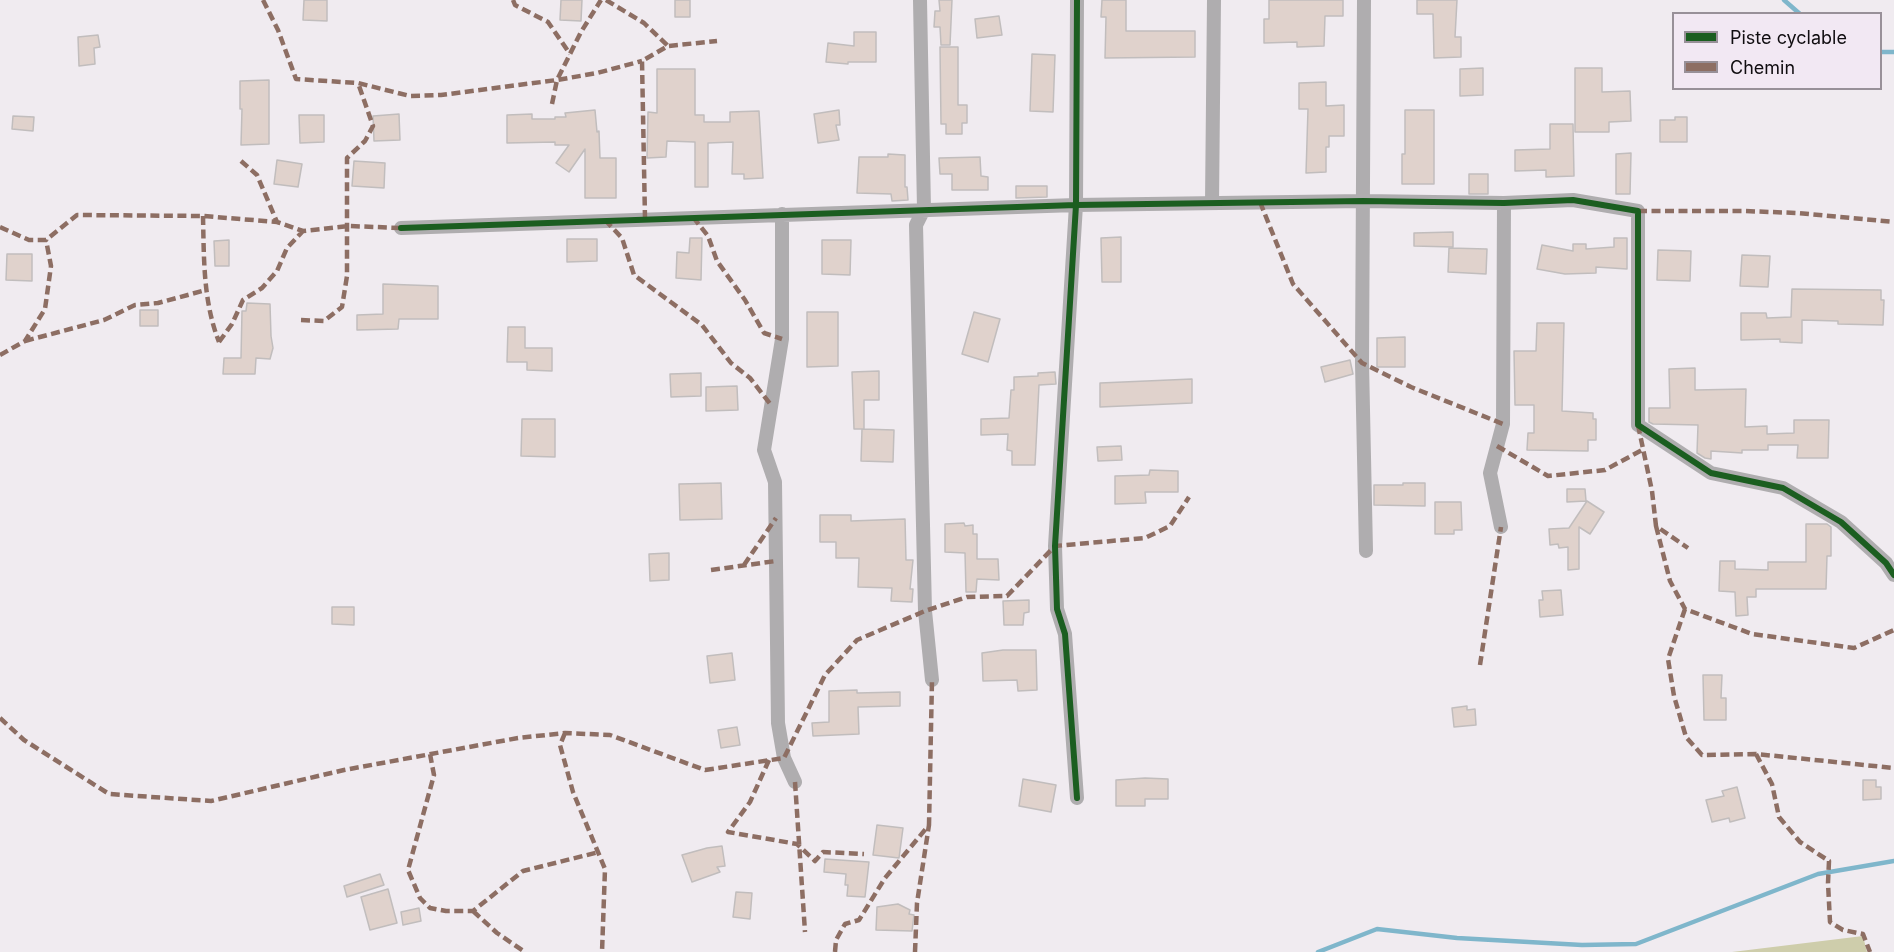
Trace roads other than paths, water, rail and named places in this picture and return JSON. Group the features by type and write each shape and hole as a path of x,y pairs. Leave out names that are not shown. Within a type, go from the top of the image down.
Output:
{"street":[{"path":"920,0 924,209 916,225 926,611 933,680"},
{"path":"1077,0 1076,205 1055,546 1057,609 1065,634 1077,798"},
{"path":"1212,203 1214,0"},
{"path":"1364,0 1362,363 1366,551"},
{"path":"401,228 924,209 1212,203 1363,201 1504,203 1574,200 1638,211 1638,425 1712,473 1783,488 1840,522 1886,563 1894,575"},
{"path":"1501,527 1490,473 1503,424 1504,203"},
{"path":"782,214 782,339 764,450 775,482 778,723 784,758 795,782"}],"waterway":[{"path":"1784,0 1798,12"},
{"path":"1882,52 1894,52"},
{"path":"1318,952 1377,929 1457,938 1582,945 1636,944 1818,874 1894,861"}]}
